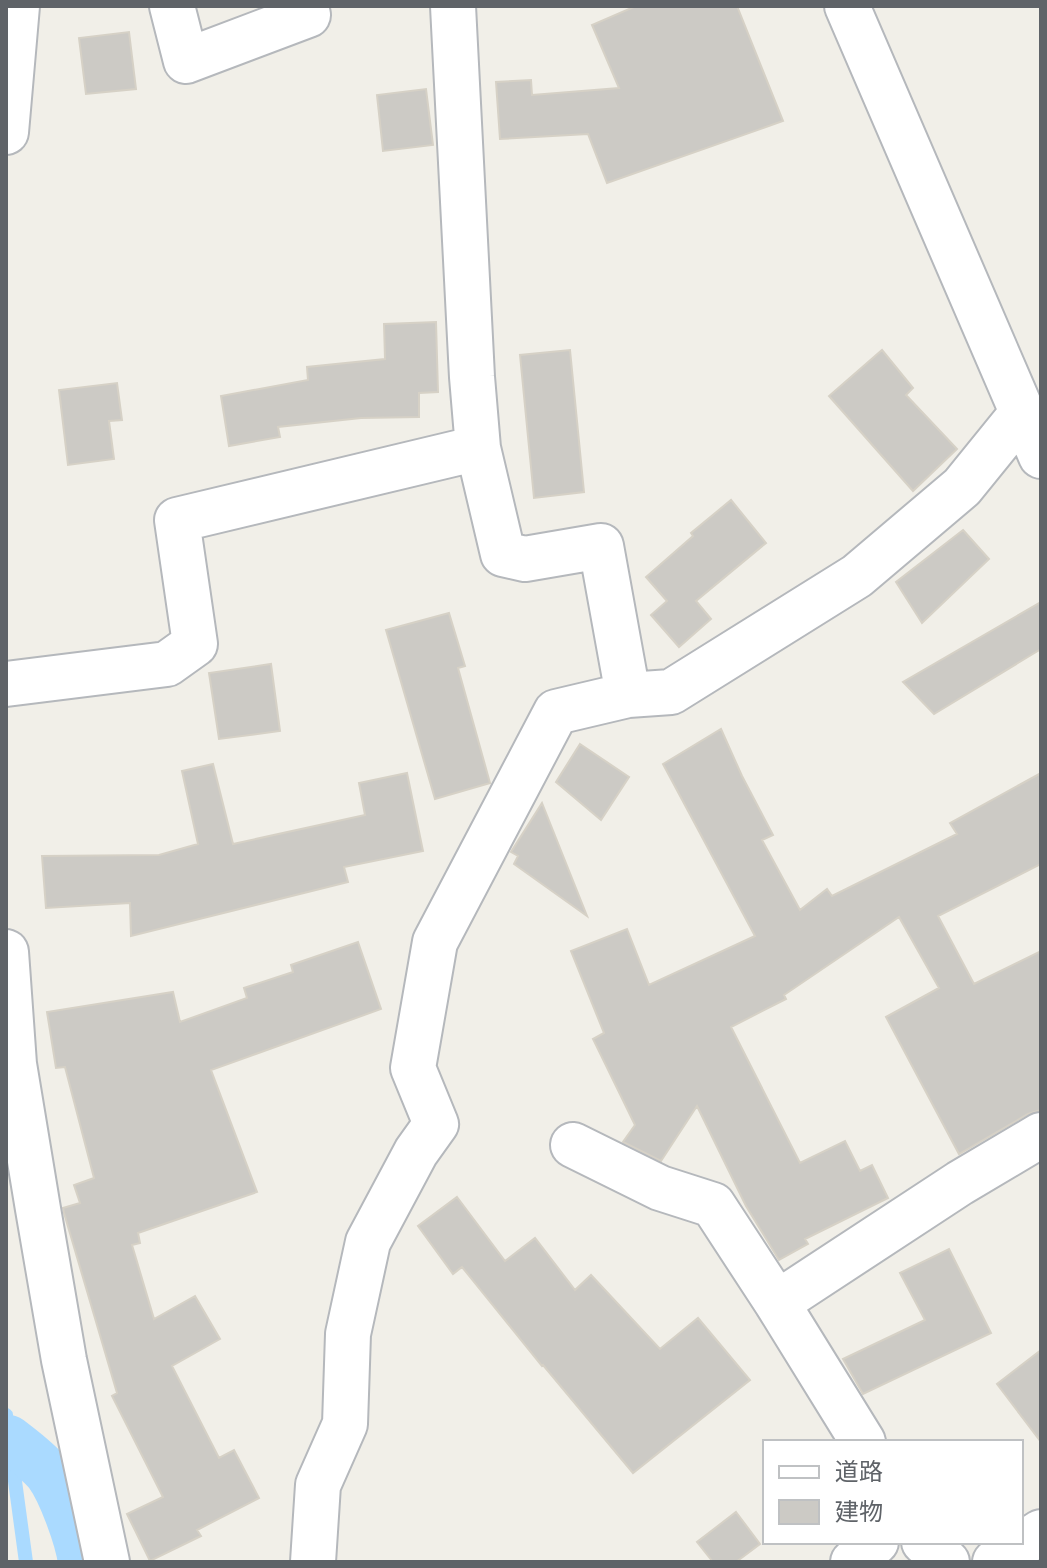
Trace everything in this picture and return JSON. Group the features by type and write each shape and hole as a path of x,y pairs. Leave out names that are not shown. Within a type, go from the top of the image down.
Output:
{"street":[{"path":"6,132 17,6"},
{"path":"172,6 186,61 308,15 306,6"},
{"path":"453,6 478,448 503,554 525,559 601,546 628,695"},
{"path":"847,6 1041,456"},
{"path":"313,1562 318,1485 345,1424 348,1334 368,1242 416,1152 436,1124 413,1068 435,942 556,712 628,695 671,692 857,576 962,487 1022,413"},
{"path":"6,684 167,664 195,644 177,520 478,448"},
{"path":"6,952 14,1064 38,1209 64,1360 107,1562"},
{"path":"777,1303 960,1183 1041,1135"},
{"path":"573,1145 660,1188 713,1205 862,1440"},
{"path":"1023,1544 1041,1532"},
{"path":"853,1562 874,1544"},
{"path":"926,1544 947,1562"},
{"path":"995,1562 1023,1544"}],"building":[{"path":"636,6 737,6 783,121 607,183 588,134 500,139 496,82 531,80 532,95 619,88 592,25"},
{"path":"129,32 136,89 86,94 79,38"},
{"path":"426,89 433,145 383,151 377,95"},
{"path":"436,322 438,392 419,393 419,417 361,418 278,427 280,437 229,446 221,396 308,380 307,367 385,359 384,324"},
{"path":"570,350 584,492 534,498 520,355"},
{"path":"882,350 913,388 906,395 957,449 913,491 829,396"},
{"path":"117,383 122,420 109,421 114,459 68,465 59,390"},
{"path":"731,500 766,543 696,601 711,619 679,647 651,615 667,601 646,577"},
{"path":"963,530 989,559 922,623 896,582"},
{"path":"1041,602 1041,649 934,714 903,682"},
{"path":"449,613 465,666 458,668 490,783 435,799 386,630"},
{"path":"271,664 280,731 219,739 209,673"},
{"path":"721,729 773,835 762,840 800,910 827,889 832,896 957,834 950,823 1041,773 1041,864 938,916 974,984 1041,951 1041,1110 1028,1114 959,1154 886,1017 939,988 899,917 784,995 786,999 731,1027 800,1163 845,1141 860,1171 872,1165 888,1198 805,1239 808,1244 779,1260 746,1206 697,1106 661,1161 623,1142 635,1125 593,1039 604,1033 571,951 627,929 649,985 755,936 663,764"},
{"path":"580,744 629,777 601,820 556,782"},
{"path":"213,764 233,844 365,815 359,783 407,773 423,851 344,867 348,882 131,936 130,903 46,908 42,856 159,855 198,844 182,771"},
{"path":"542,803 587,916 514,864 518,856 511,852"},
{"path":"358,942 381,1009 211,1070 257,1192 138,1233 140,1243 132,1245 154,1319 195,1296 220,1339 172,1366 219,1458 234,1450 259,1498 197,1530 201,1536 150,1561 127,1514 163,1497 112,1396 117,1393 64,1213 63,1208 80,1203 74,1185 94,1178 65,1067 56,1068 47,1012 173,992 180,1022 247,998 244,988 293,972 291,965"},
{"path":"457,1197 505,1261 535,1238 575,1290 591,1275 660,1349 698,1318 750,1380 633,1473 462,1267 453,1274 418,1226"},
{"path":"949,1249 991,1333 863,1394 843,1359 925,1320 900,1273"},
{"path":"1041,1350 1041,1442 997,1384"},
{"path":"736,1512 760,1544 736,1562 713,1562 697,1542"}],"waterway":[{"path":"6,1415 26,1562"},
{"path":"9,1439 39,1464 53,1481 69,1516 82,1562"}]}
